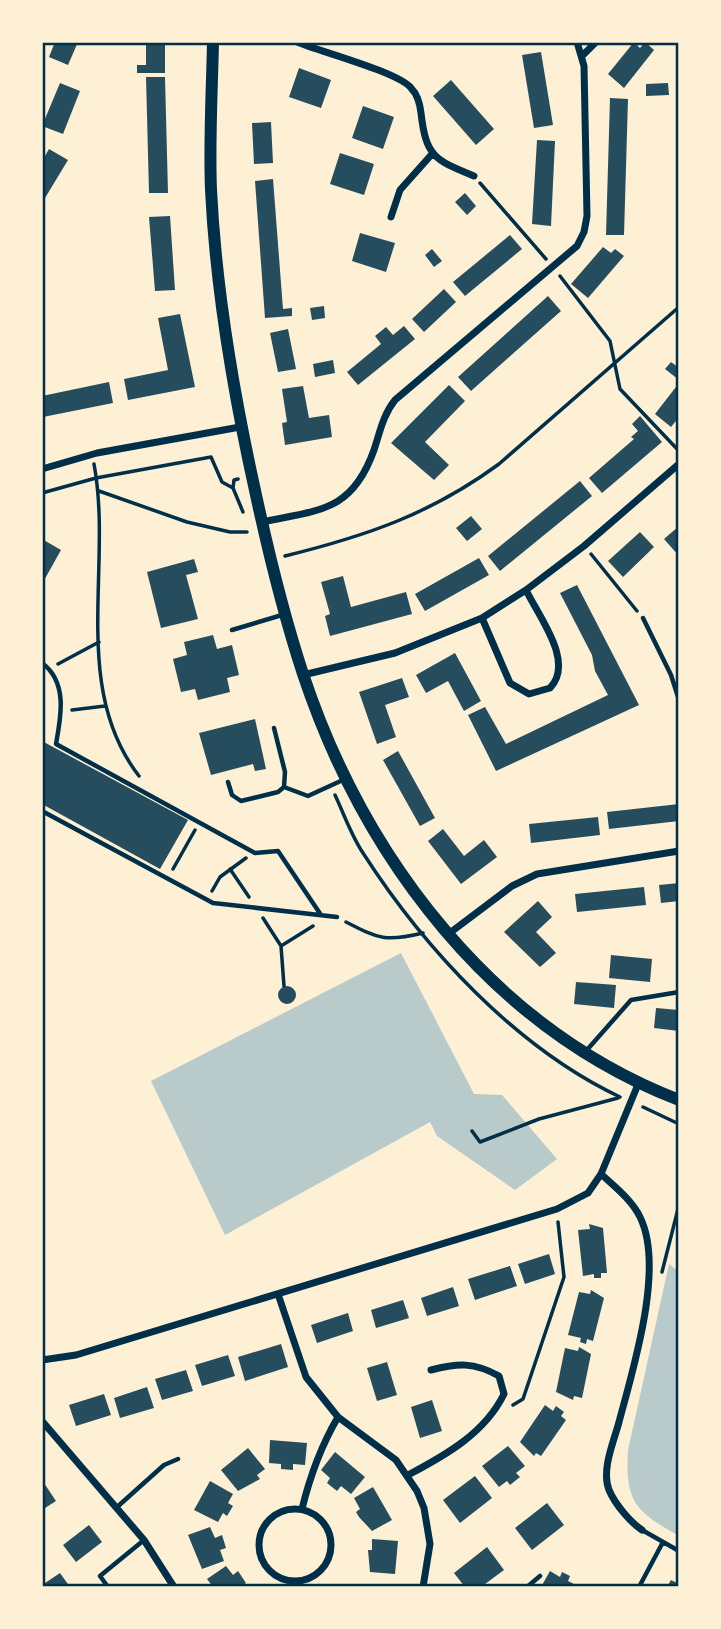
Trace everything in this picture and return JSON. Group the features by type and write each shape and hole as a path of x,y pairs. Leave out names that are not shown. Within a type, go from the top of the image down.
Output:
{"street":[{"path":"213,42 211,190 220,284 240,427 271,559 303,675 346,778 404,880 447,935 515,1001 585,1052 639,1082 679,1100"},
{"path":"297,42 404,81 418,99 424,135 432,154 440,162 474,176"},
{"path":"262,522 333,505 352,492 366,474 383,418 395,400 577,246 586,224 587,143 582,56 577,42"},
{"path":"582,56 596,42"},
{"path":"391,217 400,190 432,154"},
{"path":"42,469 92,455 240,427"},
{"path":"303,675 395,653 482,618 527,590 677,470"},
{"path":"482,618 510,683 529,694 550,688 559,675 559,659 527,590"},
{"path":"447,935 512,886 537,874 679,851"},
{"path":"42,1360 76,1355 557,1209 588,1193 601,1174 639,1082"},
{"path":"601,1174 640,1217 649,1249 647,1294 632,1375 608,1461 608,1489 632,1524 642,1531"},
{"path":"278,1294 306,1377 338,1417 382,1447 408,1475 417,1491 428,1526 429,1562 423,1587"},
{"path":"408,1475 443,1457 493,1417 504,1394 499,1376 483,1367 461,1362 431,1370"},
{"path":"302,1509 321,1449 338,1417"},
{"path":"42,1422 144,1540 174,1587"},
{"path":"302,1509 322,1520 332,1541 331,1552 320,1572 300,1581 288,1581 267,1568 259,1544 268,1521 278,1513 302,1509"}],"lane":[{"path":"232,630 286,613"},
{"path":"643,618 671,675 679,700"},
{"path":"42,663 50,669 62,707 56,744 255,853 278,851 321,915"},
{"path":"228,782 232,795 241,801 278,792 284,787 285,772 274,728"},
{"path":"284,787 308,796 346,778"},
{"path":"42,811 208,900 337,917"},
{"path":"585,1052 631,1000 679,992"},
{"path":"116,1508 164,1465 178,1459"},
{"path":"642,1531 679,1551"},
{"path":"108,1587 100,1576 144,1540"},
{"path":"639,1587 663,1542"},
{"path":"527,1587 540,1576"}],"path":[{"path":"474,176 554,268 610,341 620,389 679,451"},
{"path":"271,559 348,540 433,507 499,464 679,307"},
{"path":"92,455 99,491 99,642 104,706 117,744 157,799"},
{"path":"42,494 96,478 211,457 222,482 233,488"},
{"path":"251,475 234,480 233,488 251,544"},
{"path":"99,491 187,522 230,532 247,531"},
{"path":"584,546 643,618"},
{"path":"50,669 99,642"},
{"path":"62,707 72,710 104,706"},
{"path":"331,787 361,850 423,933 475,992 544,1049 594,1085 679,1124"},
{"path":"167,878 200,822"},
{"path":"208,900 220,877 255,853"},
{"path":"284,986 281,946 321,921 337,917 379,939 394,940 423,933"},
{"path":"472,1131 480,1142 540,1119 621,1097"},
{"path":"647,1294 664,1268 679,1205"},
{"path":"493,1417 523,1399 564,1277 557,1209"}],"shaded area":[{"path":"401,953 474,1094 502,1095 557,1159 515,1190 437,1136 430,1122 225,1235 151,1081"},
{"path":"669,1264 679,1272 679,1536 652,1519 636,1503 631,1493 628,1468 628,1450"}],"building":[{"path":"55,42 78,42 68,65 49,57"},
{"path":"146,42 165,42 165,73 137,73 137,65 146,65"},
{"path":"634,42 640,48 645,42 654,50 624,88 608,74"},
{"path":"541,52 553,125 534,128 522,55"},
{"path":"299,68 331,80 321,108 289,97"},
{"path":"146,77 165,77 168,193 149,193"},
{"path":"451,80 494,129 476,145 433,96"},
{"path":"60,83 80,91 63,134 42,126"},
{"path":"668,83 669,95 646,96 646,84"},
{"path":"610,98 628,99 624,235 606,235"},
{"path":"363,106 394,117 383,149 352,138"},
{"path":"271,122 273,163 254,164 252,123"},
{"path":"537,140 555,141 551,226 532,224"},
{"path":"49,149 68,160 42,203 42,161"},
{"path":"340,153 374,164 364,195 330,184"},
{"path":"273,179 283,309 292,308 292,316 265,318 255,181"},
{"path":"465,193 476,206 467,215 455,202"},
{"path":"170,216 175,290 155,291 149,217"},
{"path":"360,233 395,243 386,272 352,261"},
{"path":"510,235 522,249 465,296 453,282"},
{"path":"603,247 611,253 615,249 624,256 588,298 571,284"},
{"path":"432,249 442,261 434,267 425,255"},
{"path":"444,289 456,302 424,332 412,319"},
{"path":"548,296 561,311 471,391 458,377"},
{"path":"324,306 325,318 312,320 310,308"},
{"path":"180,314 195,387 128,400 124,379 168,370 158,318"},
{"path":"404,326 415,339 358,385 347,372 381,344 375,336 386,327 393,335"},
{"path":"288,329 296,369 278,372 270,333"},
{"path":"333,360 335,373 315,377 313,364"},
{"path":"671,362 679,368 679,380 665,369"},
{"path":"109,382 113,403 43,417 42,396"},
{"path":"679,383 679,417 671,427 655,414"},
{"path":"449,385 465,401 425,442 449,465 434,480 391,443"},
{"path":"303,386 309,418 329,415 332,437 285,445 282,423 287,422 282,389"},
{"path":"640,416 662,442 602,493 589,478 634,439 631,437 638,431 632,424"},
{"path":"580,481 592,496 500,571 488,556"},
{"path":"471,516 482,529 467,541 456,528"},
{"path":"679,526 679,556 664,539"},
{"path":"640,532 654,547 623,577 608,561"},
{"path":"42,539 61,550 42,584"},
{"path":"479,558 489,575 425,611 415,594"},
{"path":"194,559 198,572 186,575 198,619 161,628 147,572"},
{"path":"343,576 351,607 406,592 412,614 330,636 325,616 330,614 321,582"},
{"path":"577,585 639,705 496,771 468,715 485,707 506,744 608,695 595,671 592,655 560,593"},
{"path":"213,635 217,649 232,645 239,675 227,678 230,692 198,700 195,689 181,692 173,659 187,655 184,642"},
{"path":"455,653 481,701 464,711 448,681 426,693 416,675"},
{"path":"402,678 409,697 385,705 396,737 377,744 359,692"},
{"path":"255,719 266,769 255,771 253,764 211,775 199,733"},
{"path":"42,741 188,820 160,869 42,804"},
{"path":"398,751 435,818 420,826 383,760"},
{"path":"679,804 679,821 609,829 607,812"},
{"path":"598,817 600,835 531,843 529,824"},
{"path":"443,829 464,856 484,840 497,857 461,884 428,841"},
{"path":"679,883 679,901 661,903 659,885"},
{"path":"644,887 646,905 577,912 575,894"},
{"path":"538,901 552,917 536,932 556,953 540,967 504,932"},
{"path":"611,955 652,959 650,982 609,978"},
{"path":"576,982 616,985 614,1008 574,1004"},
{"path":"283,986 291,986 296,995 294,1002 283,1004 278,999 278,991"},
{"path":"656,1008 679,1010 679,1031 654,1028"},
{"path":"589,1224 603,1228 607,1273 601,1273 601,1278 594,1278 594,1274 583,1276 578,1230 590,1229"},
{"path":"549,1254 555,1274 525,1284 518,1264"},
{"path":"510,1266 517,1286 475,1300 468,1279"},
{"path":"453,1287 459,1306 427,1316 421,1298"},
{"path":"591,1290 604,1298 593,1341 587,1339 586,1344 580,1342 581,1338 568,1335 579,1292 590,1294"},
{"path":"403,1300 409,1318 376,1328 371,1310"},
{"path":"348,1313 353,1331 317,1343 311,1325"},
{"path":"281,1344 288,1367 245,1381 238,1357"},
{"path":"579,1347 591,1354 582,1398 574,1396 573,1400 556,1392 565,1348 578,1351"},
{"path":"228,1355 235,1376 202,1386 195,1365"},
{"path":"387,1362 397,1395 377,1401 367,1368"},
{"path":"186,1370 193,1391 162,1400 155,1379"},
{"path":"147,1387 154,1408 120,1418 114,1398"},
{"path":"104,1394 111,1415 76,1426 69,1405"},
{"path":"432,1400 442,1431 420,1438 411,1407"},
{"path":"545,1405 553,1411 556,1406 564,1412 561,1416 566,1420 541,1456 536,1453 534,1456 520,1442"},
{"path":"270,1440 307,1443 305,1465 293,1464 293,1470 281,1469 281,1464 269,1463"},
{"path":"508,1446 525,1466 516,1473 520,1477 510,1485 507,1481 499,1487 482,1466"},
{"path":"248,1448 265,1469 257,1475 260,1479 238,1491 221,1470"},
{"path":"335,1452 365,1477 351,1494 341,1486 337,1491 327,1483 330,1478 321,1470"},
{"path":"475,1476 492,1498 460,1523 443,1500"},
{"path":"42,1480 56,1501 42,1510"},
{"path":"210,1481 233,1494 228,1503 233,1506 227,1516 223,1513 218,1522 194,1510"},
{"path":"373,1487 392,1520 372,1531 356,1512 360,1509 354,1498"},
{"path":"547,1503 564,1525 532,1550 515,1528"},
{"path":"89,1525 102,1542 76,1562 63,1545"},
{"path":"210,1527 215,1538 222,1535 226,1548 220,1550 224,1561 202,1569 188,1535"},
{"path":"372,1539 398,1541 395,1574 370,1572 368,1550 372,1550"},
{"path":"487,1547 504,1570 481,1587 465,1587 454,1573"},
{"path":"226,1566 233,1575 238,1571 246,1583 240,1587 213,1587 207,1579"},
{"path":"550,1571 560,1577 562,1572 570,1576 568,1581 574,1584 572,1587 541,1587"},
{"path":"60,1573 70,1587 42,1587 42,1585"},
{"path":"671,1580 679,1584 679,1587 667,1587"}]}
